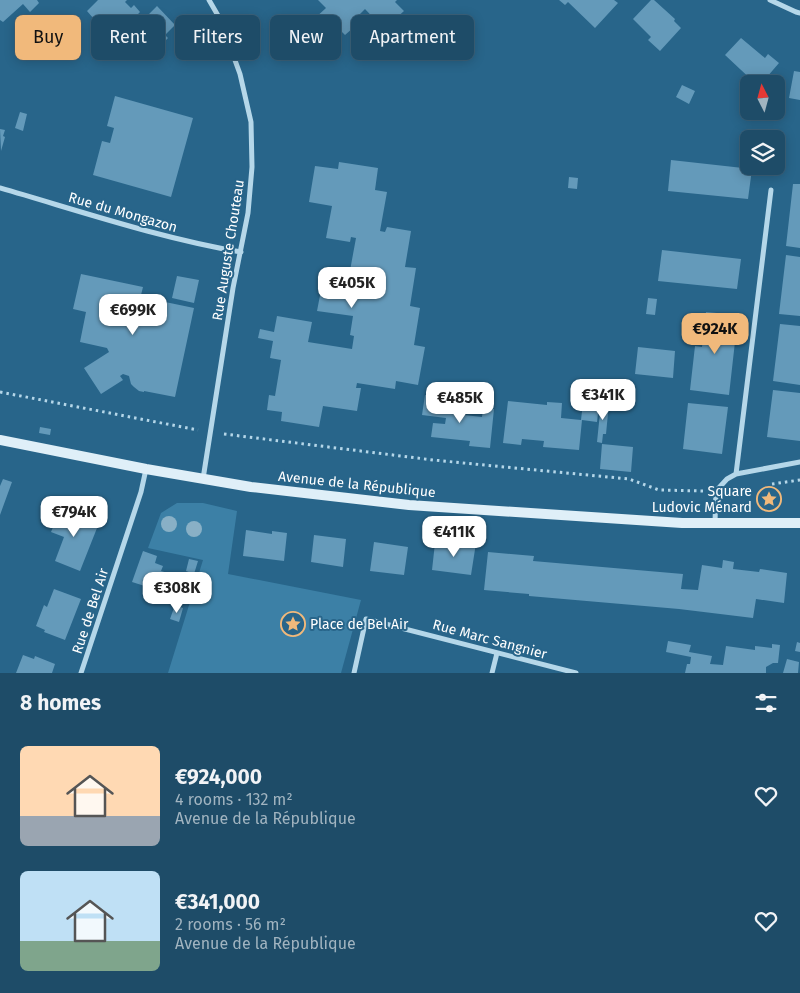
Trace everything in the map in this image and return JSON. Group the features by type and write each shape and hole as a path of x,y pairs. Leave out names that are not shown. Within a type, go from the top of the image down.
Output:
{"street":[{"name":"Rue Auguste Chouteau","path":"203,479 233,288 248,213 252,167 251,122 240,74 220,19 209,0"},
{"path":"770,0 800,13"},
{"name":"Rue du Mongazon","path":"0,188 167,237 241,252"},
{"path":"736,474 771,190"},
{"name":"Avenue de la République","path":"0,440 146,469 251,487 409,505 682,524 800,522"},
{"path":"715,522 716,491 727,479 736,474 800,462"},
{"name":"Rue de Bel Air","path":"81,673 141,492 146,469"},
{"name":"Rue Marc Sangnier","path":"354,673 366,619 576,673"},
{"path":"492,673 497,653"}],"path":[{"path":"0,392 210,432 433,460 629,479"}],"shaded area":[{"name":"Place de Bel Air","path":"177,503 203,503 237,511 228,574 361,600 341,673 168,673 203,560 148,548 161,513"}],"building":[{"path":"0,0 37,0 39,3 30,12 23,4 3,22 0,20"},
{"path":"98,0 127,0 125,2 131,8 134,5 140,12 137,15 91,16 87,11"},
{"path":"318,0 397,0 395,2 404,11 400,15 371,15 365,9 359,15 351,15 351,30 345,35 341,31 341,15 318,15 326,8"},
{"path":"559,0 614,0 618,3 595,28 568,2 565,5"},
{"path":"651,0 654,0 675,19 674,21 681,28 660,51 648,40 651,37 633,19"},
{"path":"157,6 175,25 165,35 165,15 148,15"},
{"path":"741,38 765,58 768,54 779,63 769,75 746,75 725,55"},
{"path":"794,71 800,72 800,100 789,98"},
{"path":"682,85 695,91 689,104 676,97"},
{"path":"115,96 193,118 171,197 93,175 102,141 110,143 114,128 107,126"},
{"path":"20,112 27,114 23,131 15,128"},
{"path":"0,129 5,130 1,151"},
{"path":"671,160 740,168 740,175 751,175 748,199 668,191"},
{"path":"339,162 378,168 375,190 387,192 380,231 385,232 387,227 411,231 405,267 416,268 410,306 420,308 414,345 425,347 418,385 396,381 395,389 357,383 356,388 361,388 357,411 323,406 319,427 281,421 282,412 267,410 269,395 275,396 281,360 270,358 273,341 258,338 260,329 274,332 277,316 312,322 308,342 352,349 354,336 350,335 353,316 317,311 322,285 362,291 364,279 349,276 356,238 351,237 350,242 326,238 332,206 309,202 315,166 338,169"},
{"path":"569,177 578,178 577,189 568,188"},
{"path":"793,184 800,184 800,248 786,246"},
{"path":"662,250 741,259 737,289 658,281"},
{"path":"786,255 800,257 800,316 779,314"},
{"path":"81,274 143,287 139,303 144,304 146,298 194,308 175,397 139,391 131,384 129,376 123,374 120,376 123,380 101,394 84,368 109,352 107,348 80,342 86,312 73,309"},
{"path":"177,276 199,280 194,303 172,298"},
{"path":"648,298 657,299 655,315 646,314"},
{"path":"706,312 738,315 729,395 690,390 695,346 702,347"},
{"path":"780,324 800,326 800,385 773,381"},
{"path":"638,347 675,351 673,378 635,374"},
{"path":"773,390 800,393 800,441 767,437"},
{"path":"584,394 600,396 597,422 582,420 579,450 543,447 544,441 522,439 521,445 503,443 508,401 547,405 547,402 562,403 561,418 581,420"},
{"path":"425,395 447,398 446,413 482,417 483,408 494,409 490,448 469,446 470,441 431,437 433,423 445,424 446,418 422,415"},
{"path":"601,403 609,403 606,434 603,434 602,443 597,442"},
{"path":"688,403 728,407 722,454 683,449"},
{"path":"40,427 51,429 50,435 39,433"},
{"path":"602,444 633,447 631,472 600,469"},
{"path":"3,479 12,482 0,515 0,486"},
{"path":"61,508 99,523 80,571 55,561 64,537 51,532"},
{"path":"246,530 272,534 272,531 287,533 284,561 243,556"},
{"path":"314,535 346,539 343,567 311,562"},
{"path":"459,541 476,543 471,575 432,570 435,543 459,546"},
{"path":"374,542 408,547 404,575 370,571"},
{"path":"143,551 157,556 155,563 163,566 161,571 192,580 186,599 132,582"},
{"path":"488,552 534,556 533,561 683,574 681,589 698,590 702,565 722,568 723,560 734,562 733,569 759,572 760,569 787,573 784,603 756,599 753,618 484,590"},
{"path":"189,559 198,561 194,574 186,571"},
{"path":"54,589 81,599 65,640 44,632 45,630 36,626 44,605 47,607"},
{"path":"175,605 183,608 179,622 170,619"},
{"path":"668,641 691,645 689,652 712,656 710,664 723,665 726,646 755,650 755,646 772,648 772,644 780,645 778,663 773,663 766,667 766,673 685,673 687,664 690,664 691,657 666,652"},
{"path":"797,642 800,643 800,652 795,651"},
{"path":"23,655 34,659 35,656 55,664 52,673 16,673"},
{"path":"787,659 799,662 798,673 783,673"}],"place":[{"name":"Square Ludovic Ménard","path":"769,499"},
{"name":"Place de Bel Air","path":"293,624"}]}
